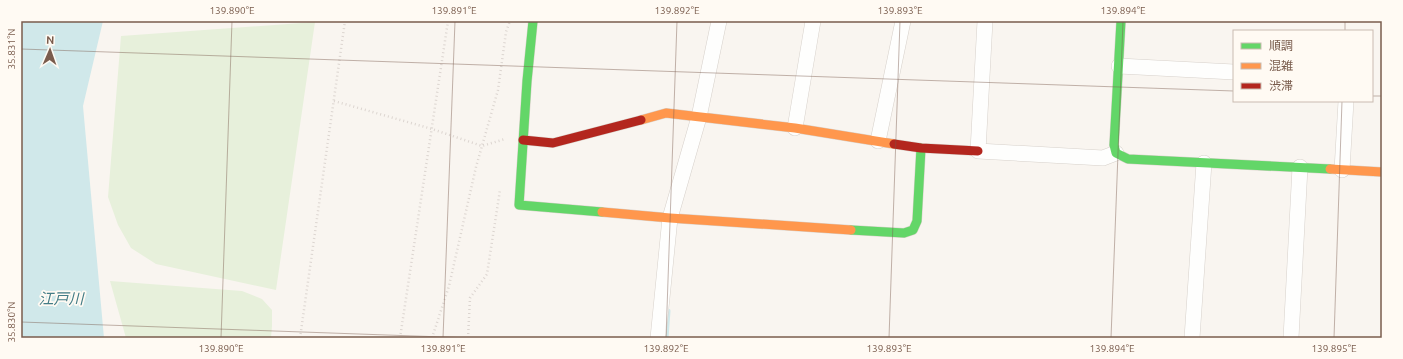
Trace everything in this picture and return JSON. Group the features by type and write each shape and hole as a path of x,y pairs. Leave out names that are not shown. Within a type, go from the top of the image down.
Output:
{"street":[{"path":"533,21 527,81 519,205 670,218 904,232 913,230 917,221 922,148"},
{"path":"658,338 670,218 699,117 719,21"},
{"path":"795,128 813,21"},
{"path":"878,141 903,21"},
{"path":"978,152 985,21"},
{"path":"1116,153 1114,145 1121,21"},
{"path":"1119,66 1233,72"},
{"path":"1342,170 1346,102"},
{"path":"523,140 553,143 666,114 795,128 922,148 1103,158 1116,153 1128,159 1382,172"},
{"path":"1192,338 1204,163"},
{"path":"1291,338 1300,167"}],"path":[{"path":"300,338 345,21"},
{"path":"400,338 448,21"},
{"path":"432,338 452,273 461,226 498,90 506,32 510,21"},
{"path":"334,101 432,129 482,146 506,139 523,140"},
{"path":"505,145 507,133"},
{"path":"468,338 470,298 487,274 500,188"}],"green space":[{"path":"315,22 276,290 156,264 131,248 118,225 108,197 121,36"},
{"path":"110,281 242,291 262,299 272,310 271,338 126,338"}],"water":[{"name":"江戸川","path":"21,21 103,21 83,106 104,338 21,338"}],"waterway":[{"path":"666,338 668,311"}],"traffic: fast":[{"path":"533,21 527,81 519,205 602,212"},
{"path":"1121,21 1114,145 1116,153 1128,159 1330,169"},
{"path":"851,230 904,233 913,230 917,221 921,148"}],"traffic: slow":[{"path":"641,120 666,113 795,128 894,144"},
{"path":"1330,169 1382,172"},
{"path":"602,212 851,230"}],"traffic: jam":[{"path":"523,140 553,143 641,120"},
{"path":"894,144 921,148 978,151"}]}
